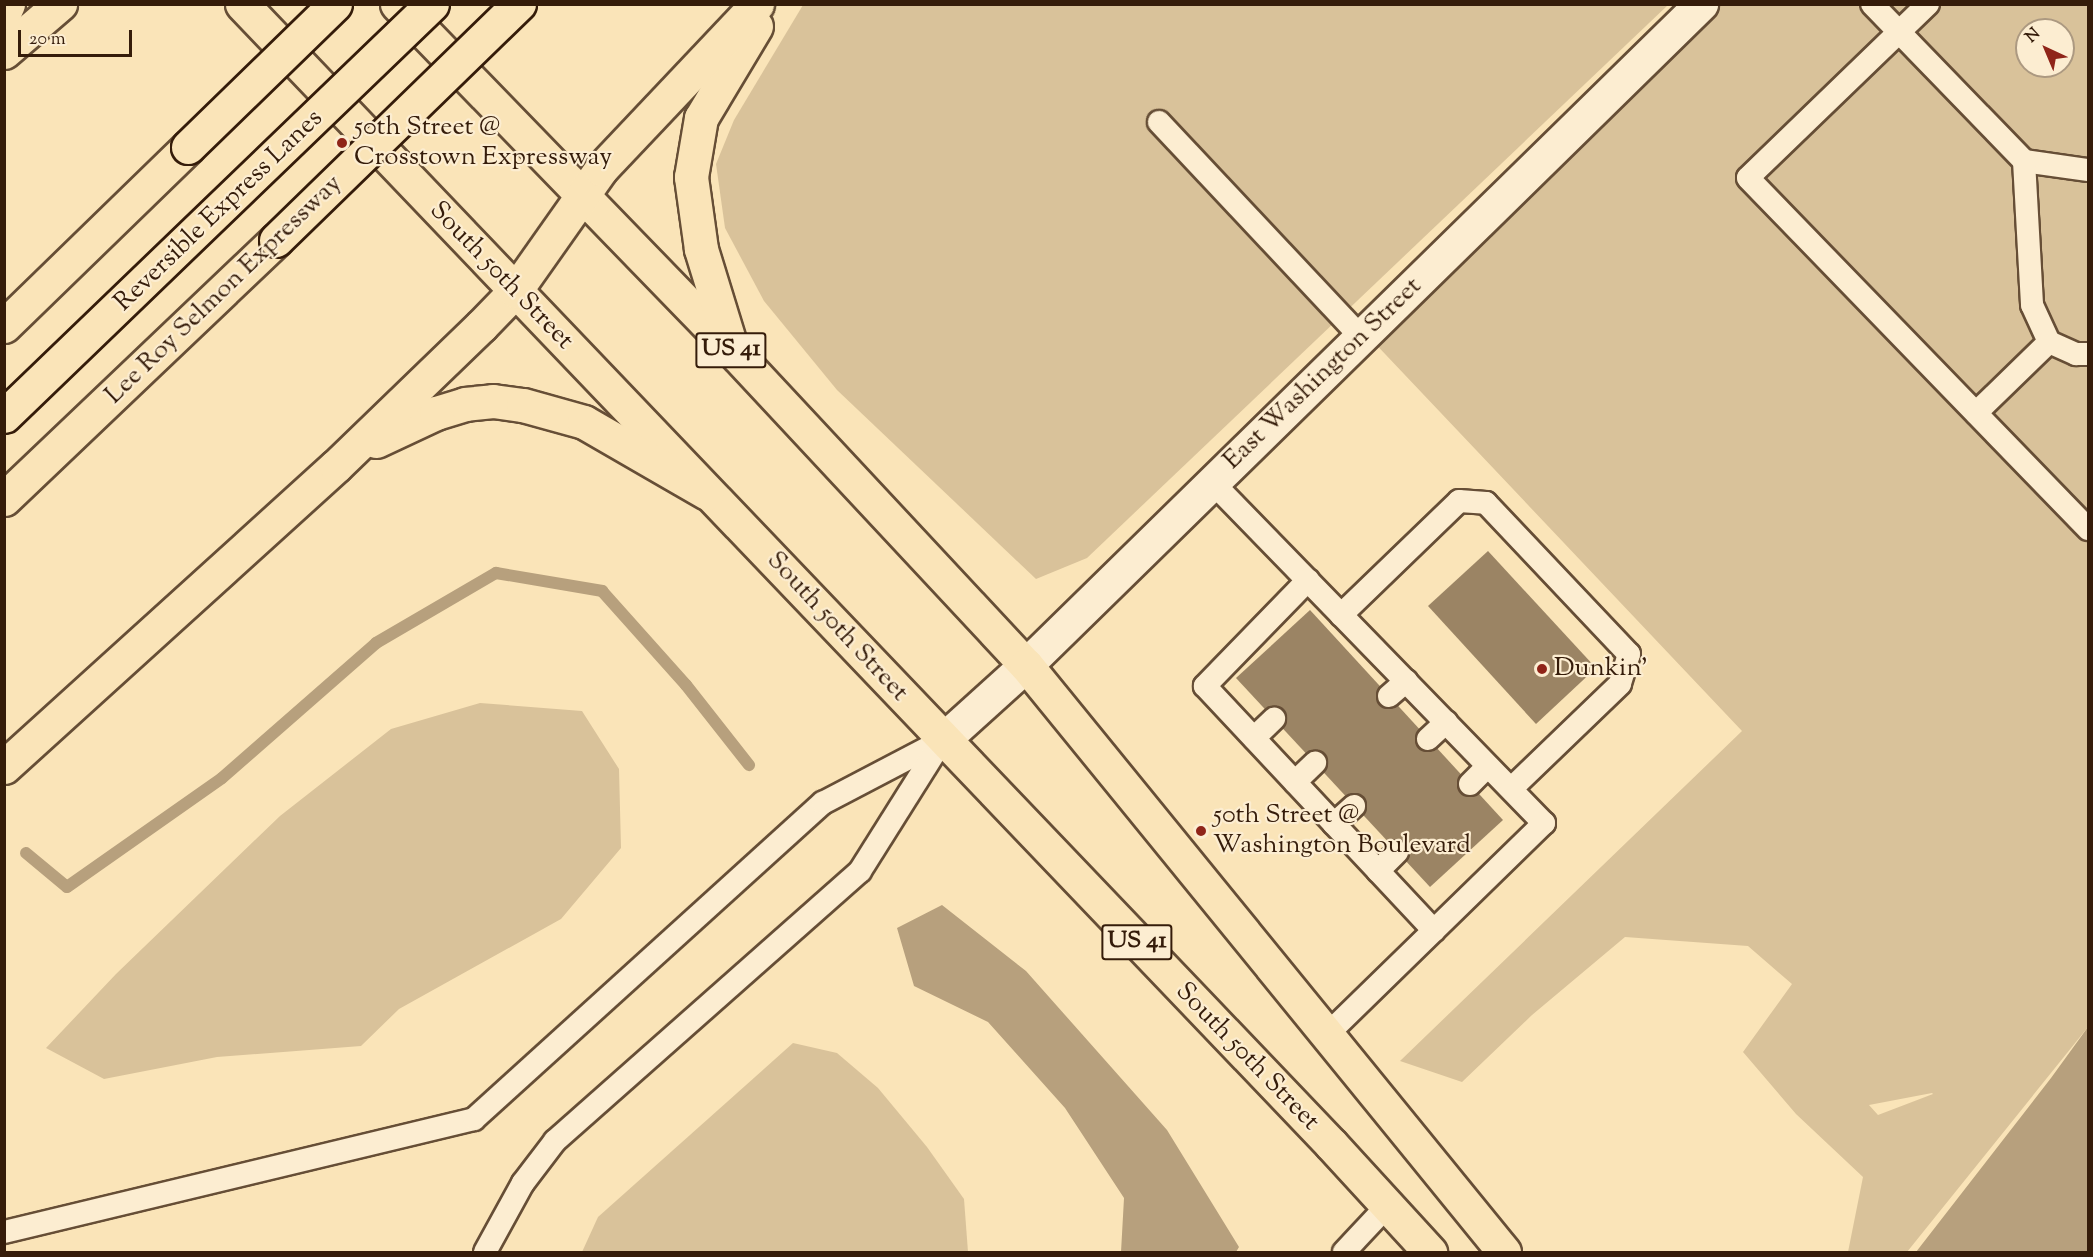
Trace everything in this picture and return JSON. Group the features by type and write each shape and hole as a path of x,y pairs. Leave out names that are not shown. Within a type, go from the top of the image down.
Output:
{"main road":[{"path":"4,13 8,4"},
{"path":"4,52 60,4"},
{"name":"South 50th Street","path":"242,4 1430,1252"},
{"path":"4,326 335,4"},
{"name":"US 41","path":"397,4 732,350 1026,665 1329,1033 1504,1252"},
{"name":"Reversible Express Lanes","path":"4,416 432,4"},
{"name":"Lee Roy Selmon Expressway","path":"4,499 519,4"},
{"path":"4,767 336,466 515,291 601,169 757,4"},
{"path":"732,350 712,294 694,217 691,177 701,118 769,4"},
{"path":"336,466 408,424 465,404 493,401 584,422 707,493"}],"street":[{"name":"East Washington Street","path":"943,740 1026,665 1701,4"}],"lane":[{"path":"1872,4 2024,161 2088,170"},
{"path":"1928,4 1748,178 2088,529"},
{"path":"1159,122 1360,337"},
{"path":"2024,161 2032,305 2049,342 2076,354 2088,354"},
{"path":"1976,413 2049,342"},
{"path":"1212,482 1341,615 1354,643 1406,681 1544,823 1329,1033"},
{"path":"1341,615 1459,501 1486,503 1629,654 1620,684 1511,789"},
{"path":"1308,580 1205,686 1434,931"},
{"path":"1389,696 1406,681"},
{"path":"1254,738 1274,719"},
{"path":"1428,739 1446,722"},
{"path":"4,1232 474,1119 823,803 943,740"},
{"path":"485,1252 523,1183 555,1141 860,871 943,740"},
{"path":"1295,782 1316,763"},
{"path":"1470,784 1488,766"},
{"path":"1334,824 1354,806"},
{"path":"1378,871 1397,852"},
{"path":"1344,1252 1387,1206"}],"shaded area":[{"path":"803,5 1668,5 1087,558 1036,579 837,390 764,301 725,228 716,164 734,120"},
{"path":"1711,5 2088,5 2088,1027 1907,1252 1848,1252 1863,1177 1796,1114 1743,1052 1792,984 1748,946 1625,937 1532,1015 1462,1082 1400,1061 1742,731 1368,336","holes":["1933,1094 1878,1115 1869,1105"]},
{"path":"480,703 582,711 619,769 621,848 561,919 399,1009 361,1046 217,1057 104,1079 46,1048 116,974 280,816 391,729"},
{"path":"942,905 1026,971 1167,1130 1239,1247 1236,1252 1121,1252 1124,1198 1065,1108 988,1022 914,986 897,928"},
{"path":"2088,1027 2088,1252 1916,1252 2051,1078"},
{"path":"793,1043 837,1053 878,1088 927,1147 964,1199 968,1252 582,1252 598,1217"}],"building":[{"path":"1488,551 1596,668 1536,724 1428,606"},
{"path":"1310,610 1503,820 1430,887 1236,678"}],"waterway":[{"path":"26,853 67,887 222,778 376,643 496,573 602,591 686,685 749,765"}],"place":[{"name":"50th Street @ Crosstown Expressway","path":"342,143"},
{"name":"Dunkin'","path":"1542,669"},
{"name":"50th Street @ Washington Boulevard","path":"1201,831"}]}
